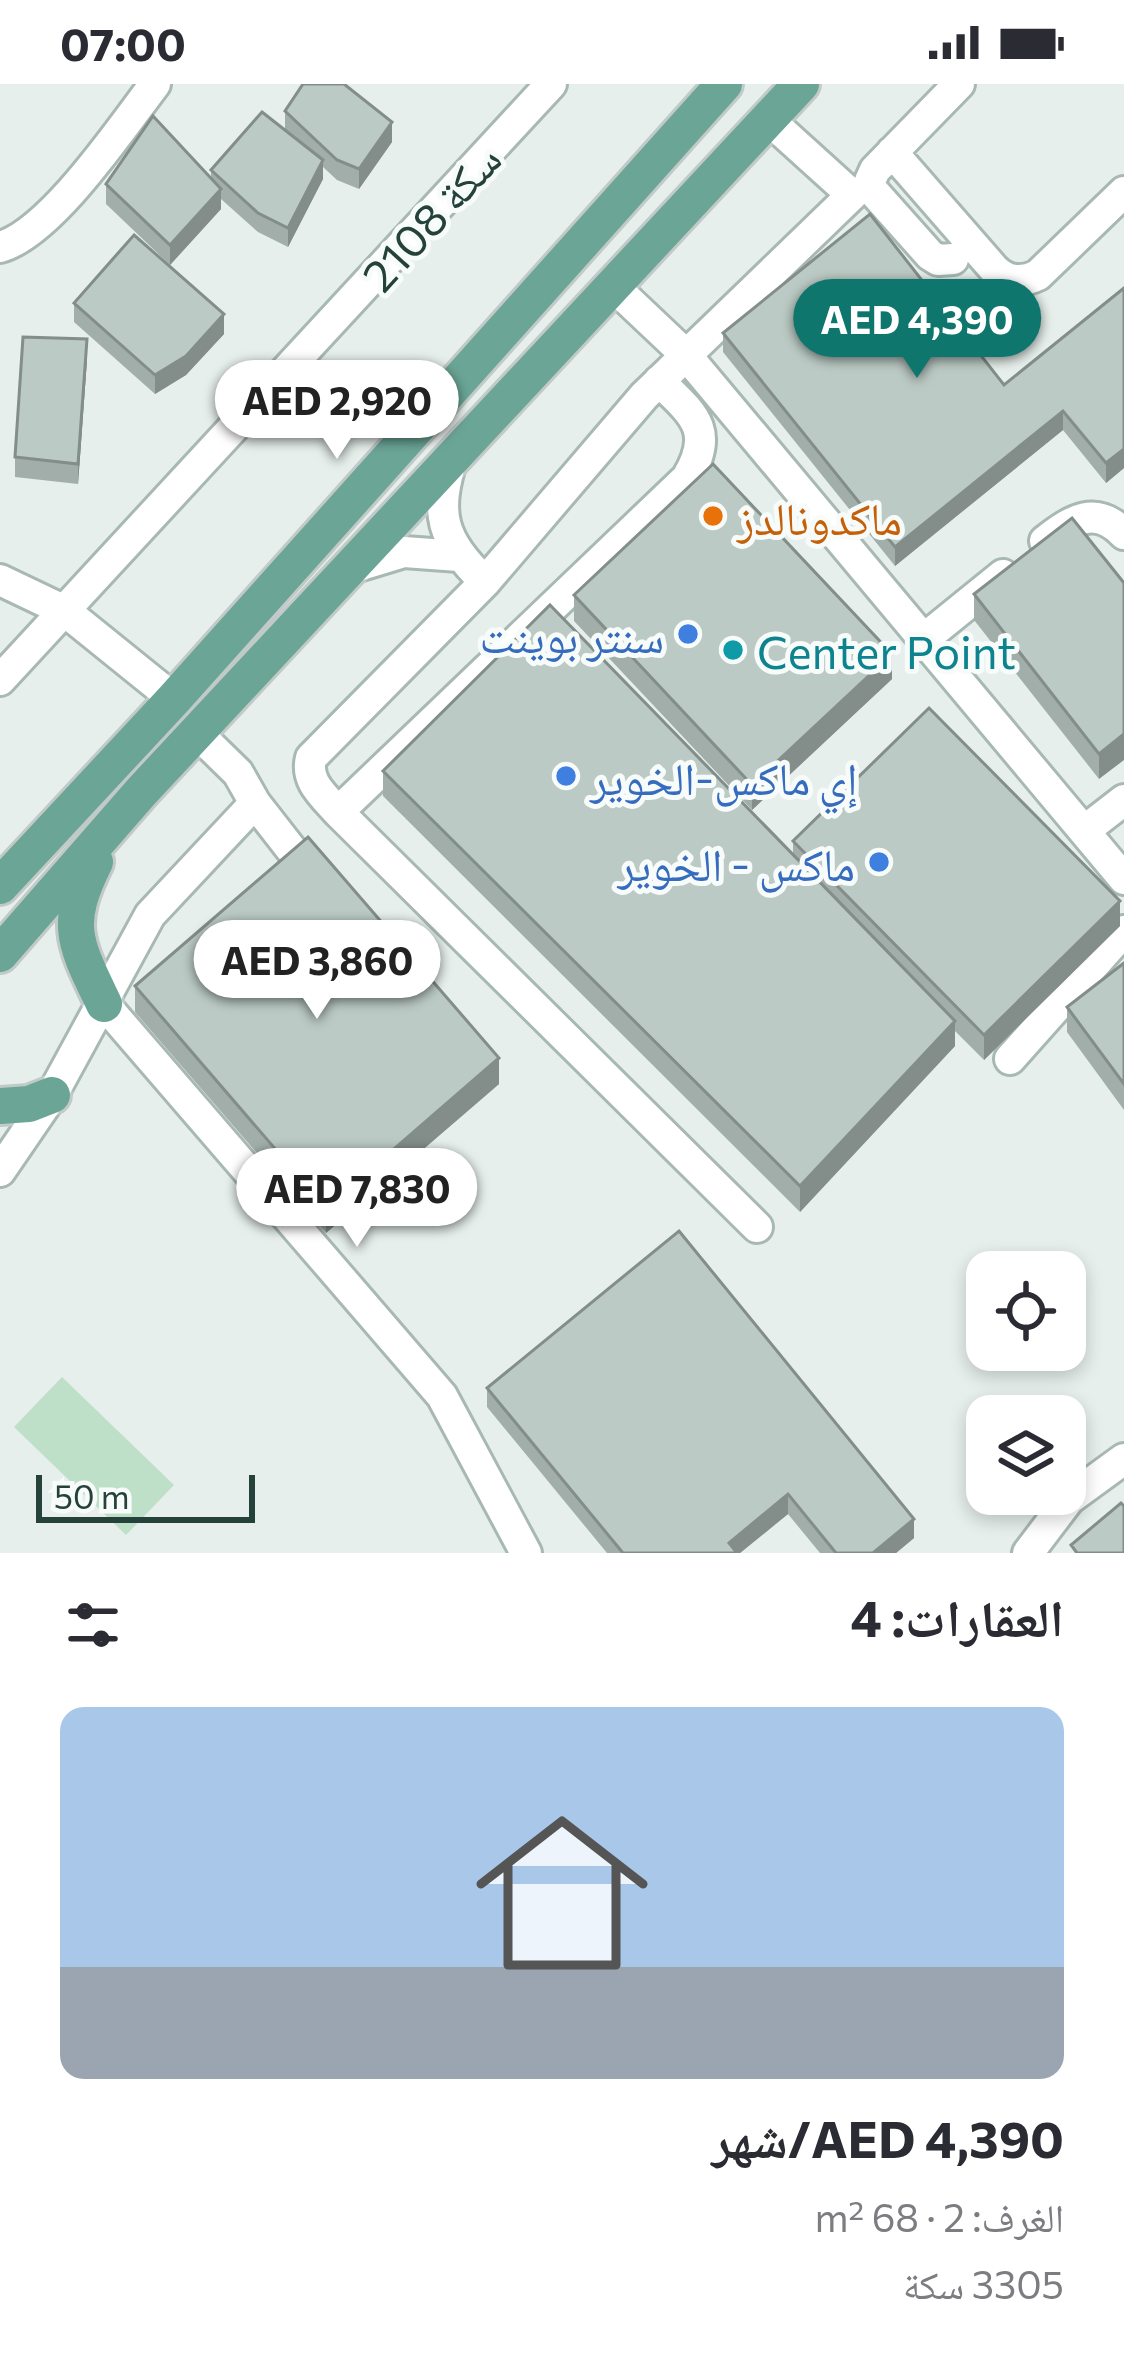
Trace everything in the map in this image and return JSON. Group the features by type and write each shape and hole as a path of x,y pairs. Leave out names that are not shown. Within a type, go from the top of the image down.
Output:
{"main road":[{"path":"0,886 174,699 724,84"},
{"path":"0,954 141,792 801,84"},
{"path":"104,1004 81,955 73,912 93,865 141,792"},
{"path":"0,1106 29,1104 52,1095"}],"street":[{"path":"0,248 14,244 75,187 155,84"},
{"name":"سكة 2108","path":"5,669 65,611 550,84"},
{"path":"953,86 871,176 871,187 930,255 953,259"},
{"path":"757,1227 338,812 310,778 311,758 485,582 658,381 852,194 767,118"},
{"path":"892,152 1008,279 1028,280 1038,275 1124,192"},
{"path":"612,285 686,355 1124,879"},
{"path":"338,812 688,478 701,449 702,433 688,410 658,381"},
{"path":"453,455 441,510 444,528 458,556 485,582"},
{"path":"924,639 1074,518 1092,515 1124,534"},
{"path":"348,569 404,552 458,556"},
{"path":"0,580 65,611 174,699"},
{"path":"197,733 238,773 294,853"},
{"path":"1084,831 1124,800"},
{"path":"0,1171 52,1095 150,915 255,803"},
{"path":"1010,1059 1124,931"},
{"path":"104,1004 442,1396 526,1553"},
{"path":"1028,1553 1069,1499 1124,1459"}],"green space":[{"path":"62,1377 174,1485 126,1535 14,1427"}],"building":[{"path":"303,84 344,84 392,122 359,169 337,160 285,111"},
{"path":"262,112 323,160 288,228 258,213 211,170"},
{"path":"153,116 221,189 170,245 106,184"},
{"path":"870,214 1004,385 1124,288 1124,449 1106,463 1063,411 895,547 723,333"},
{"path":"134,235 224,314 186,356 155,375 74,303"},
{"path":"23,337 87,339 78,464 15,457"},
{"name":"Center Point","path":"713,464 892,654 752,785 574,595"},
{"path":"1072,518 1124,583 1124,734 1099,754 974,594"},
{"path":"550,605 955,1021 800,1186 383,771"},
{"path":"929,708 1120,901 984,1035 793,841"},
{"path":"308,837 499,1058 326,1208 135,986"},
{"path":"1124,963 1124,1084 1067,1007"},
{"path":"679,1231 914,1519 873,1553 836,1553 788,1494 729,1543 737,1553 623,1553 487,1388"},
{"path":"1121,1503 1124,1553 1077,1553 1071,1545"}],"place":[{"name":"ماكدونالدز","path":"713,516"},
{"name":"سنتر بوينت","path":"688,634"},
{"name":"Center Point","path":"733,650"},
{"name":"إي ماكس-الخوير","path":"566,776"},
{"name":"ماكس - الخوير","path":"879,862"}]}
